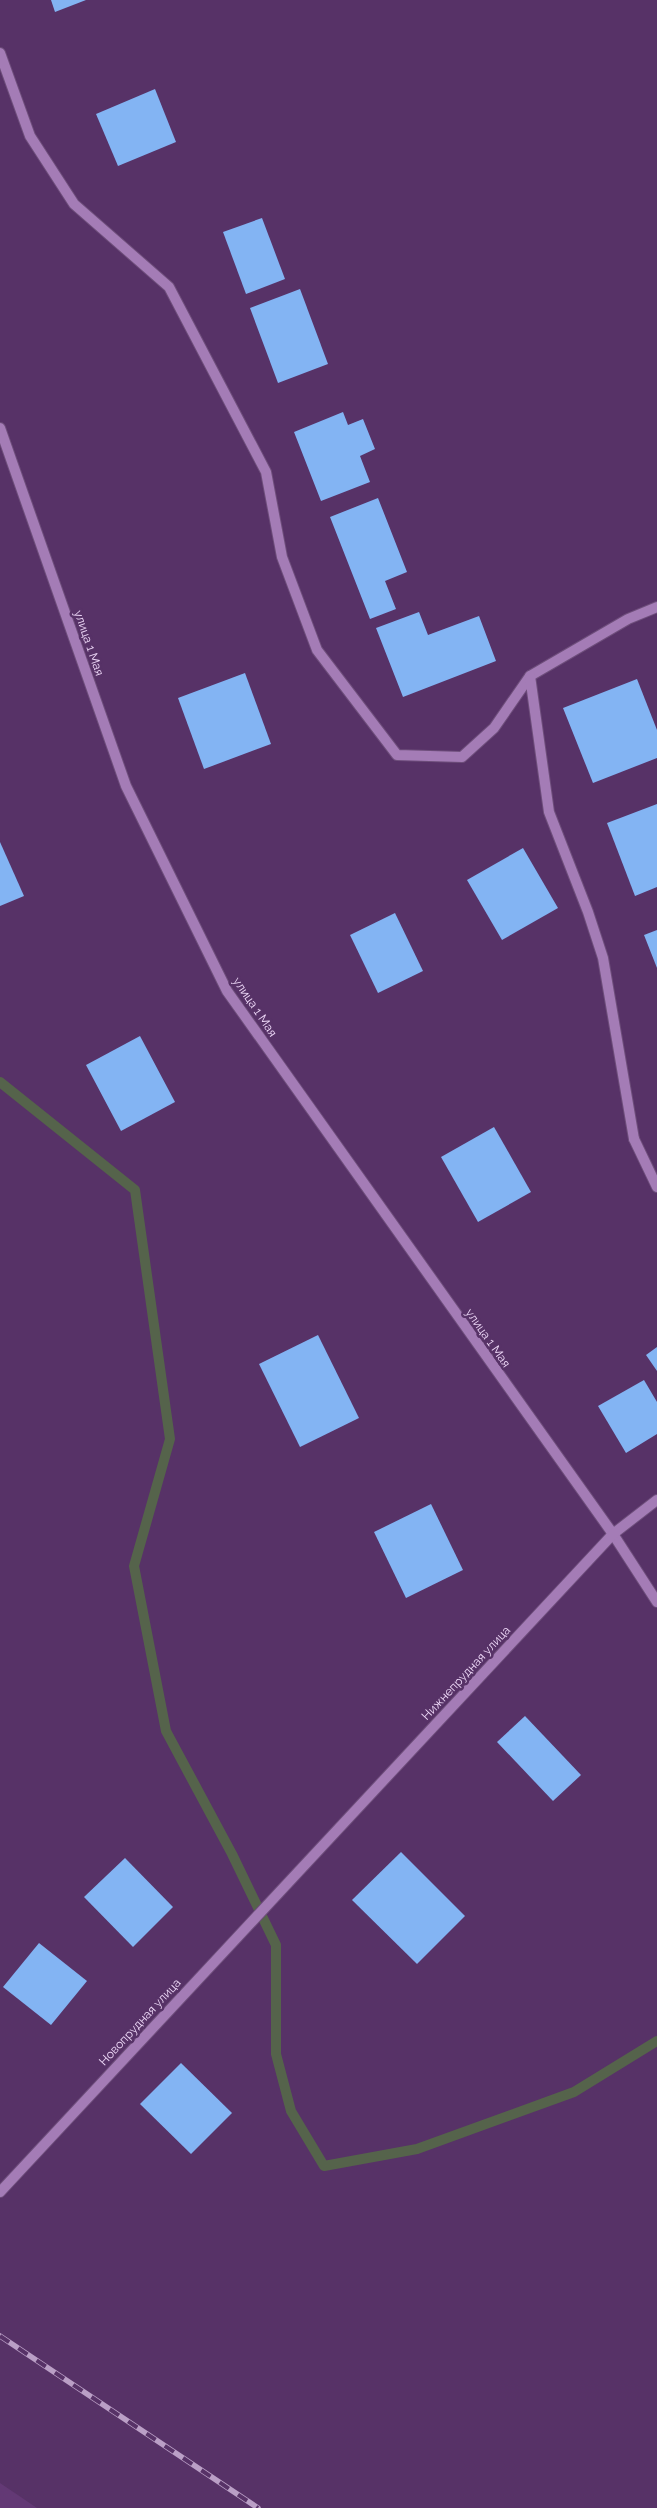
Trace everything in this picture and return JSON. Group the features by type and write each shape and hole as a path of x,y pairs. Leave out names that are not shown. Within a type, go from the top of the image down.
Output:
{"street":[{"path":"0,53 30,136 74,204 169,288 266,472 282,556 317,650 397,754 462,757 494,728 530,676 628,619 657,607"},
{"name":"улица 1 Мая","path":"0,428 126,786 227,992 613,1534 657,1602"},
{"path":"530,676 549,812 588,912 603,958 634,1139 657,1187"},
{"name":"Нижнепрудная улица","path":"299,1870 613,1534 657,1500"},
{"name":"Новопрудная улица","path":"0,2192 299,1870"}],"shaded area":[{"path":"0,2483 37,2508 0,2508"}],"building":[{"path":"51,0 86,0 55,12"},
{"path":"155,89 176,142 118,166 96,114"},
{"path":"262,218 285,279 246,294 223,232"},
{"path":"300,289 328,364 278,383 250,308"},
{"path":"343,412 348,425 363,419 375,449 360,456 370,482 321,501 294,432"},
{"path":"378,498 407,572 385,581 396,609 370,619 330,517"},
{"path":"419,612 428,635 479,616 496,661 403,697 376,628"},
{"path":"245,673 271,744 204,769 178,698"},
{"path":"637,679 657,730 657,758 593,783 563,708"},
{"path":"657,804 657,887 635,896 607,823"},
{"path":"0,842 24,896 0,906"},
{"path":"523,848 558,908 502,940 467,880"},
{"path":"395,913 423,971 378,993 350,935"},
{"path":"657,930 657,968 644,935"},
{"path":"140,1036 175,1102 121,1131 86,1065"},
{"path":"494,1127 531,1192 478,1222 441,1157"},
{"path":"318,1335 359,1418 300,1447 259,1364"},
{"path":"657,1347 657,1371 646,1355"},
{"path":"644,1380 657,1402 657,1434 626,1453 598,1406"},
{"path":"431,1504 463,1570 406,1598 374,1532"},
{"path":"525,1716 581,1775 553,1801 497,1742"},
{"path":"401,1852 465,1916 417,1964 352,1900"},
{"path":"125,1858 173,1907 133,1947 84,1897"},
{"path":"39,1943 87,1981 51,2025 3,1987"},
{"path":"181,2063 232,2113 191,2154 140,2104"}],"waterway":[{"path":"0,1082 135,1190 170,1439 134,1566 166,1731 232,1854 276,1945 276,2054 291,2111 324,2166 417,2149 574,2092 657,2041"}],"railway":[{"path":"0,2336 258,2508"}]}
